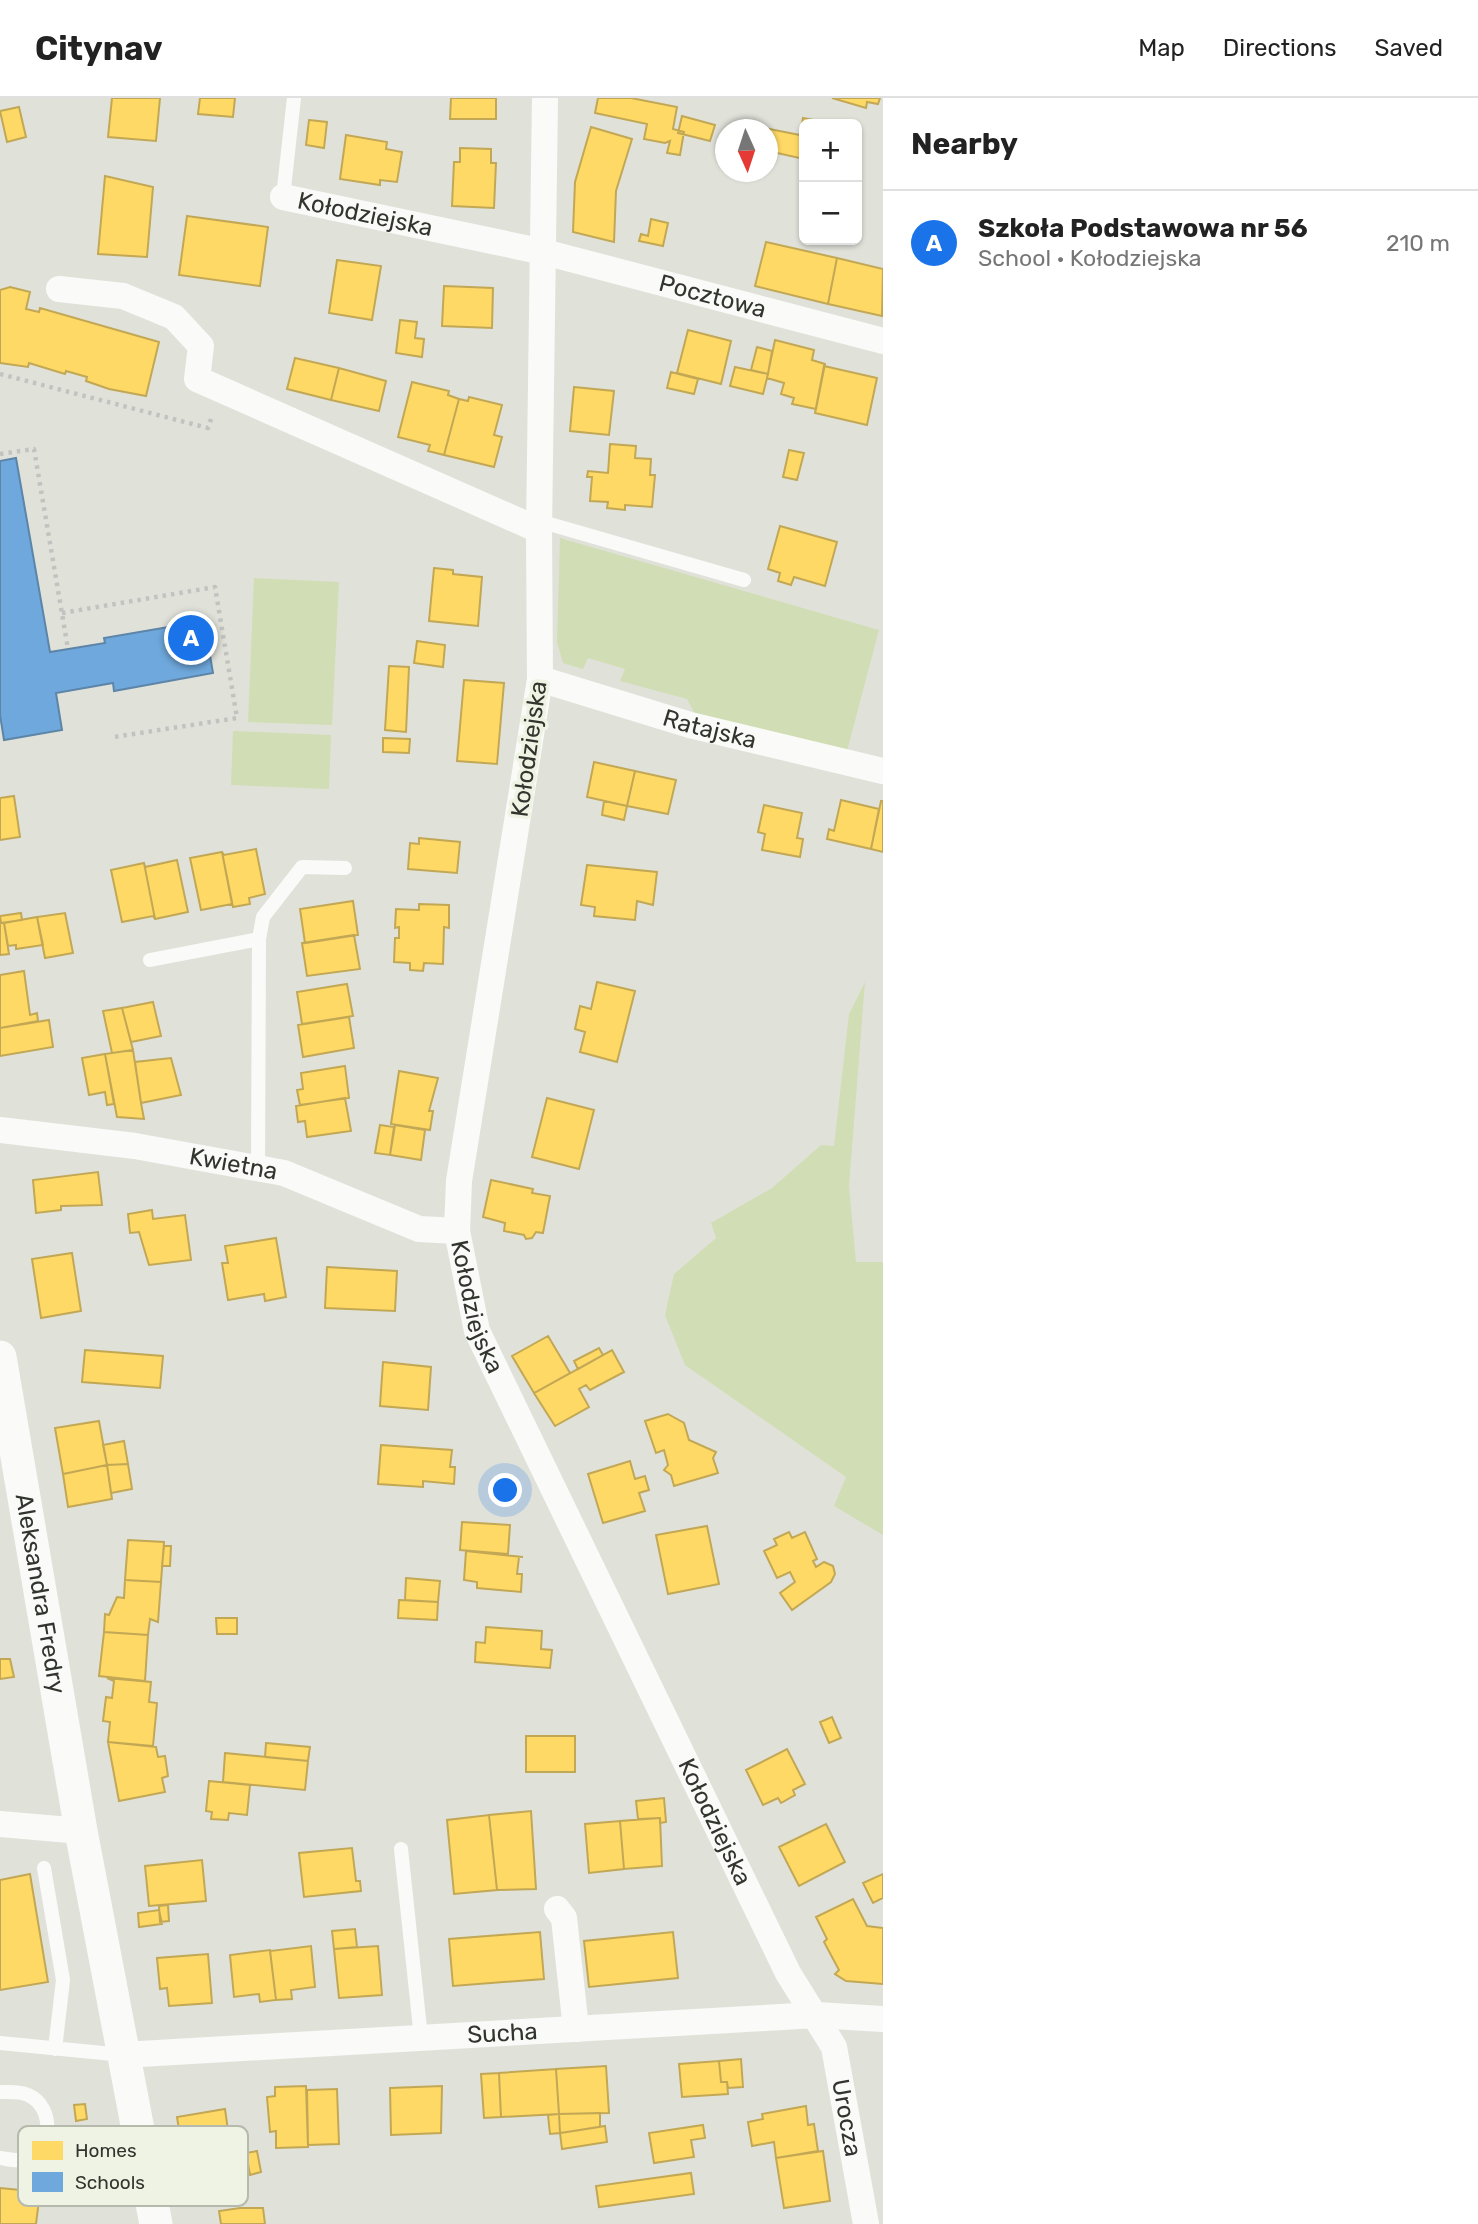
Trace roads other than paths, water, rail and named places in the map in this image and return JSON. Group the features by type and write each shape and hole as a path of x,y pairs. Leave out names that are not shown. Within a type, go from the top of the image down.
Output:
{"street":[{"name":"Kołodziejska","path":"545,98 539,526 540,679 459,1181 457,1231 477,1331 788,1973 816,2015"},
{"name":"Kołodziejska","path":"283,197 544,252"},
{"name":"Pocztowa","path":"544,252 883,341"},
{"path":"59,289 124,296 174,317 201,346 197,379 539,526"},
{"name":"Ratajska","path":"540,679 690,725 883,771"},
{"name":"Kwietna","path":"0,1130 135,1146 284,1173 419,1229 457,1231"},
{"name":"Aleksandra Fredry","path":"0,1357 81,1831 137,2126"},
{"path":"0,1824 81,1831"},
{"path":"564,1911 576,2029"},
{"name":"Sucha","path":"123,2055 816,2015 883,2020"},
{"name":"Urocza","path":"816,2015 834,2047 866,2224"},
{"name":"Aleksandra Fredry","path":"152,2206 156,2224"}],"lane":[{"name":"Kołodziejska","path":"283,197 295,98"},
{"path":"539,526 744,580"},
{"path":"258,1169 259,939 262,917 302,867 345,868"},
{"path":"150,960 259,939"},
{"path":"401,1849 421,2038"},
{"path":"44,1868 63,1980 55,2049"},
{"path":"0,2043 123,2055"},
{"path":"0,2092 28,2095 44,2110 48,2126"},
{"path":"0,2158 18,2160"}],"place":[{"name":"Szkoła Podstawowa nr 56","path":"191,638"}]}
